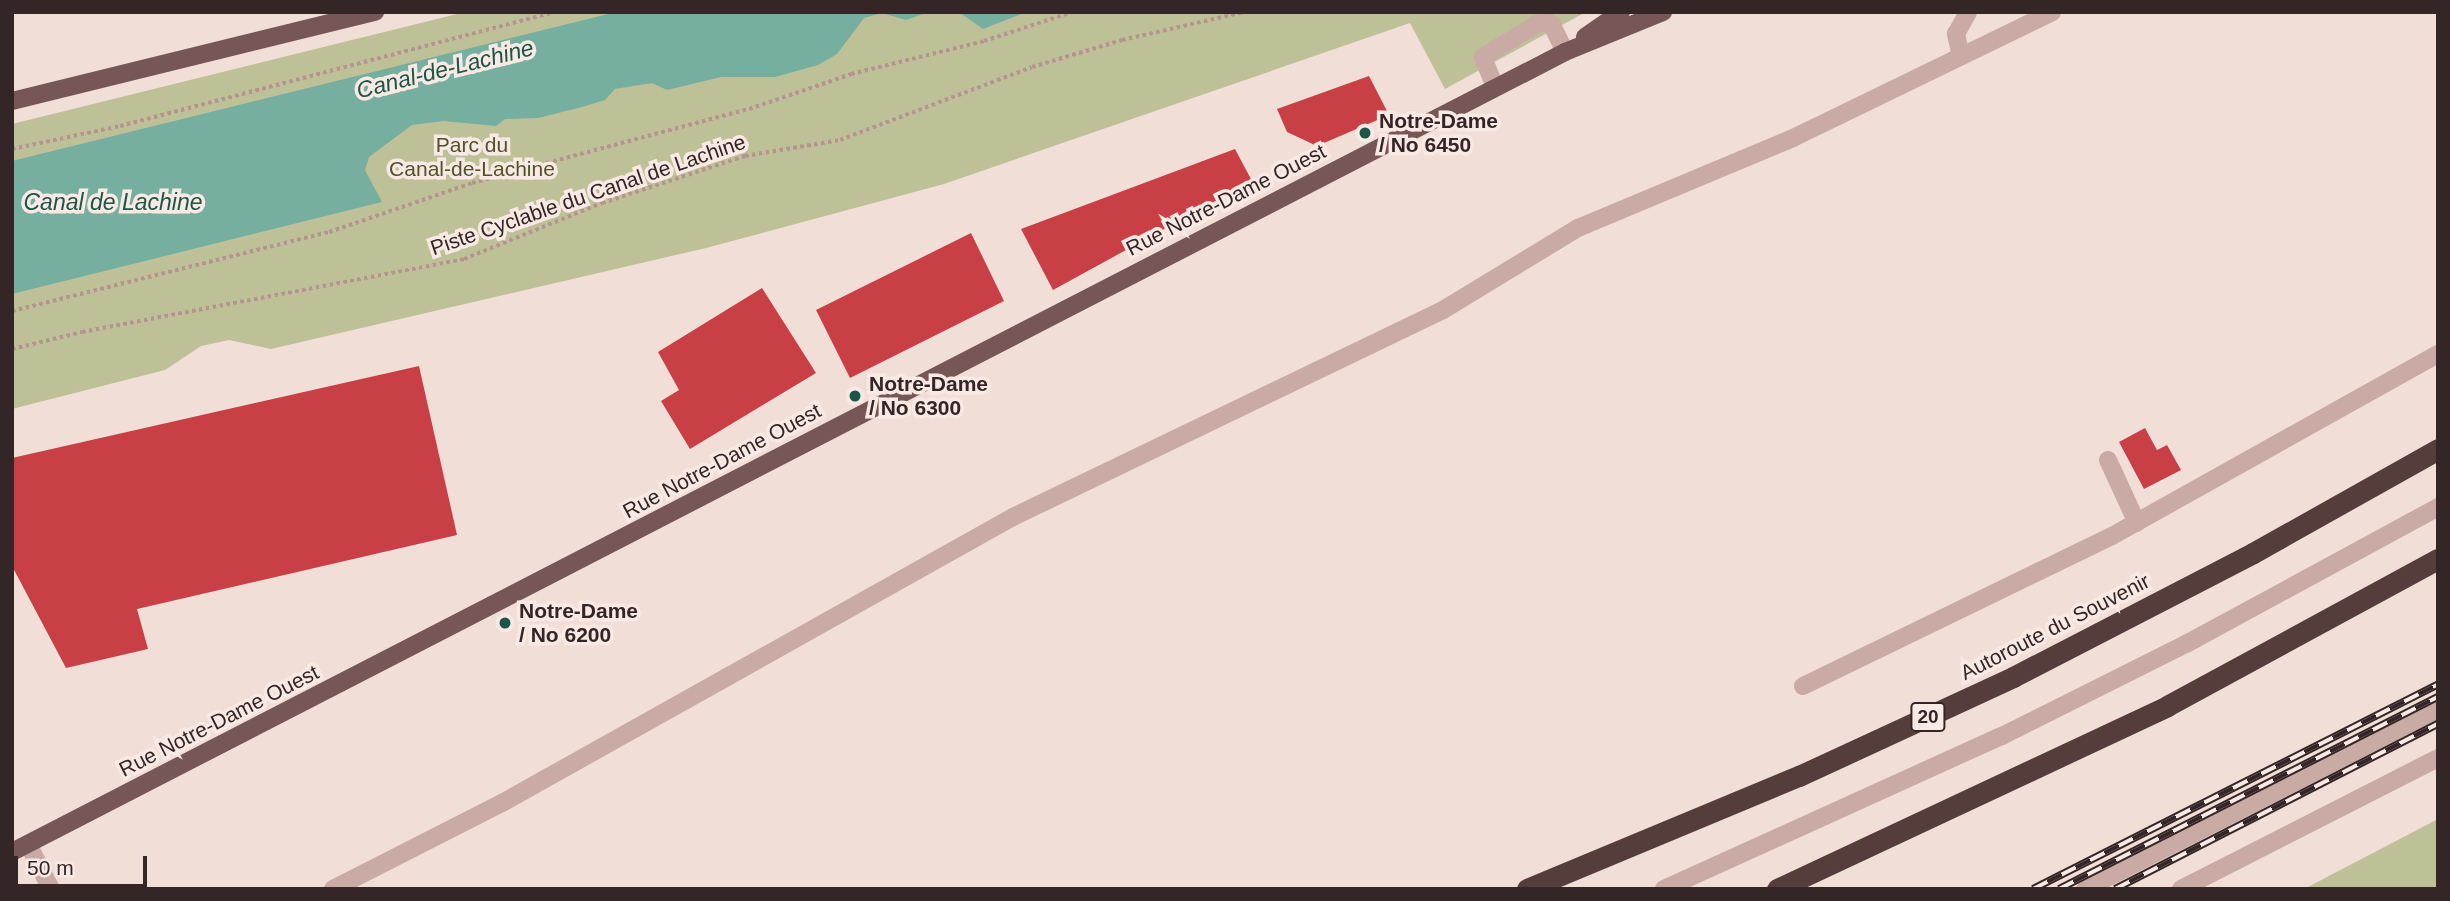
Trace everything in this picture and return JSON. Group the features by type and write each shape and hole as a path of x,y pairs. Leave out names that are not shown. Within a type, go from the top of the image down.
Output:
{"highway":[{"path":"2316,519 2438,435"},
{"name":"Autoroute du Souvenir","path":"1527,889 1874,743 2071,648 2316,519 2438,449"},
{"path":"1777,889 2167,706 2438,559"}],"main road":[{"path":"12,102 375,12"},
{"name":"Rue Notre-Dame Ouest","path":"1565,52 1621,12"},
{"name":"Rue Notre-Dame Ouest","path":"20,848 1495,87 1565,52 1663,12"}],"lane":[{"path":"1961,56 1956,34 1968,12"},
{"path":"333,889 502,803 1013,517 1443,310 1578,228 1793,138 2052,12"},
{"path":"1495,87 1483,57 1537,24 1546,21 1552,25 1565,52"},
{"path":"1803,686 2137,523 2438,355"},
{"path":"2108,460 2137,523"},
{"path":"1664,889 2025,725 2253,609 2438,507"},
{"path":"2085,889 2438,709"},
{"path":"2180,889 2438,758"},
{"path":"20,848 51,889"}],"path":[{"path":"12,149 120,126 556,12"},
{"path":"12,312 329,232 472,183 736,112 1072,12"},
{"name":"Piste Cyclable du Canal de Lachine","path":"12,349 82,332 464,260 602,203 745,156 840,140 1032,67 1122,40 1244,12"}],"green space":[{"name":"Parc du Canal-de-Lachine","path":"465,12 1586,12 1445,89 1410,23 944,184 706,248 271,349 229,340 201,346 165,370 12,409 12,124"},
{"path":"2438,819 2438,889 2304,889"}],"water":[{"name":"Canal de Lachine","path":"616,12 929,12 906,20 882,13 864,18 837,54 818,65 775,77 721,77 667,90 652,83 615,89 605,100 538,118 505,119 496,126 443,121 412,125 369,157 365,170 382,202 12,294 12,161"},
{"path":"959,12 1026,12 983,29"}],"building":[{"path":"1369,76 1389,115 1317,146 1287,132 1277,109"},
{"path":"1235,149 1252,181 1053,290 1021,229"},
{"path":"971,233 1004,301 850,378 816,310"},
{"path":"762,288 816,373 690,449 661,401 679,390 658,352"},
{"path":"419,366 457,535 137,609 148,649 66,668 12,566 12,458"},
{"path":"2145,428 2157,450 2167,445 2181,470 2144,489 2119,442"}],"railway":[{"path":"2033,889 2438,684"},
{"path":"2059,889 2438,697"},
{"path":"2115,889 2438,724"}],"place":[{"name":"Notre-Dame / No 6450","path":"1365,133"},
{"name":"Notre-Dame / No 6300","path":"855,396"},
{"name":"Notre-Dame / No 6200","path":"505,623"}],"water label":[{"name":"Canal-de-Lachine","path":"445,69"}]}
